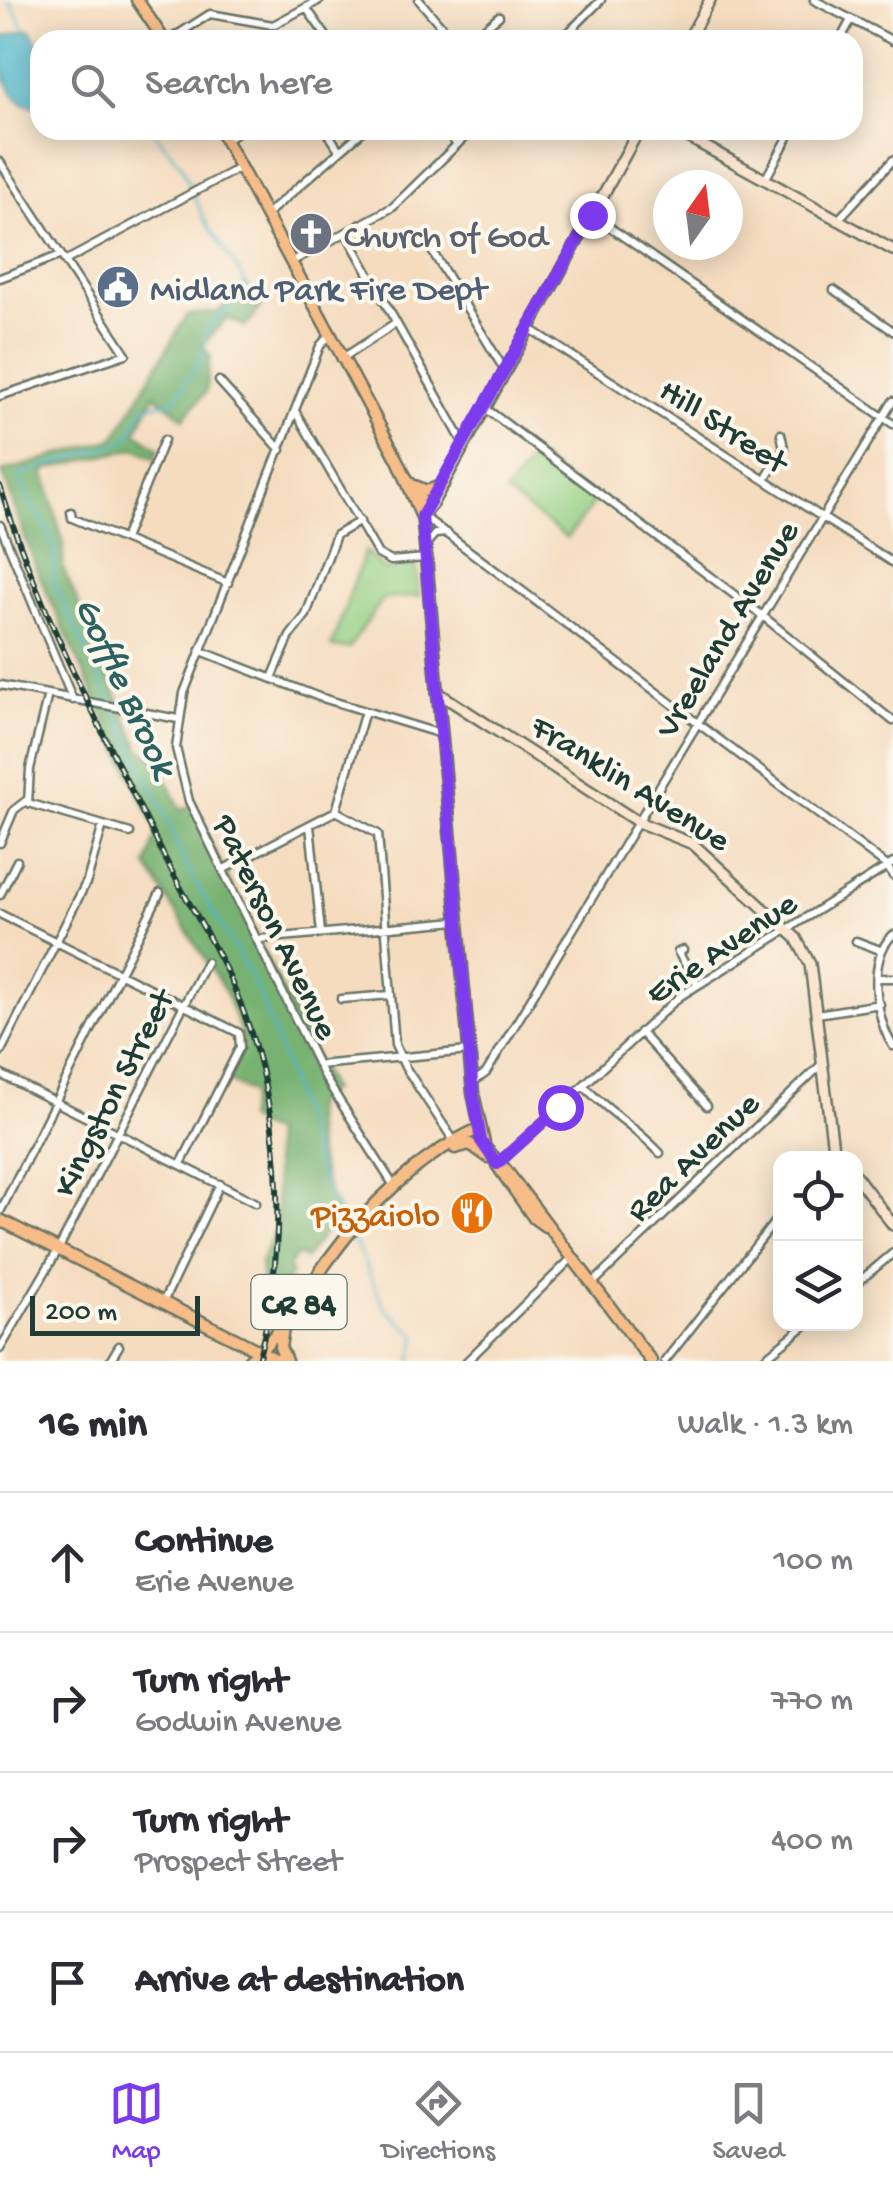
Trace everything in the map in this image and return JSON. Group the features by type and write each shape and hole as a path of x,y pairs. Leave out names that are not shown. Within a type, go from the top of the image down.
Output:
{"main road":[{"path":"136,0 159,30"},
{"path":"226,140 340,360 410,480 422,516 473,1088 478,1129 494,1162"},
{"path":"410,480 427,492 443,485"},
{"path":"459,1139 473,1088"},
{"name":"CR 84","path":"248,1361 284,1325 360,1220 394,1186 478,1129"},
{"path":"441,1152 467,1144 505,1169 651,1361"},
{"path":"0,1220 282,1361"},
{"path":"282,1361 284,1325"}],"street":[{"path":"184,30 210,14 273,25 320,0"},
{"path":"420,0 445,30"},
{"path":"572,30 601,0"},
{"path":"694,30 710,0"},
{"path":"814,0 893,41"},
{"path":"307,9 322,30"},
{"path":"482,30 499,16"},
{"path":"846,30 851,20"},
{"path":"332,140 339,151"},
{"path":"266,215 352,140"},
{"path":"453,140 457,145"},
{"path":"290,262 394,207 462,140"},
{"path":"633,140 465,446 422,516 890,864 893,876"},
{"path":"692,140 893,250"},
{"path":"764,182 787,140"},
{"path":"836,222 893,160"},
{"path":"0,162 126,354 0,396"},
{"path":"0,278 63,258 240,168"},
{"path":"592,215 893,424"},
{"path":"346,233 465,446"},
{"path":"426,241 505,371"},
{"path":"834,290 893,330"},
{"path":"340,360 395,324"},
{"name":"Hill Street","path":"530,328 893,563"},
{"name":"Paterson Avenue","path":"328,337 201,650 178,719 177,760 184,787 318,1066 394,1186"},
{"path":"218,382 281,450"},
{"name":"Vreeland Avenue","path":"473,1088 486,1073 893,401"},
{"path":"485,408 764,616 893,721"},
{"path":"295,411 382,557 424,552 435,534 448,533"},
{"path":"765,480 784,448 782,434"},
{"path":"124,539 164,440"},
{"path":"71,512 72,518 228,582"},
{"path":"272,678 290,636 306,616 336,535 360,521"},
{"path":"0,525 73,700"},
{"path":"201,650 365,711 440,734"},
{"path":"0,685 178,719"},
{"name":"Franklin Avenue","path":"437,692 638,822 692,844 787,929 807,955 833,1149"},
{"path":"0,843 14,810 27,800 48,694"},
{"path":"224,869 336,811 365,711"},
{"path":"27,800 31,806 130,833"},
{"path":"336,811 378,834 400,1058 459,1139"},
{"path":"310,824 321,933"},
{"path":"0,1053 88,881 103,826"},
{"path":"0,895 17,861"},
{"name":"Erie Avenue","path":"494,1162 697,984 890,864"},
{"path":"0,1212 160,893"},
{"path":"0,914 239,1033 240,1046 181,1164"},
{"path":"260,939 458,920"},
{"path":"893,936 880,950 878,978 884,1030 893,1046"},
{"path":"856,941 880,950"},
{"path":"683,950 678,952 697,984"},
{"name":"Kingston Street","path":"0,1349 58,1250 206,962"},
{"path":"878,978 893,978"},
{"path":"341,999 391,994"},
{"path":"817,1014 881,1004"},
{"path":"640,1032 708,1106"},
{"path":"318,1066 470,1051"},
{"name":"Rea Avenue","path":"592,1285 824,1062"},
{"path":"0,1074 256,1203"},
{"path":"584,1086 611,1116 632,1123 660,1153"},
{"path":"164,1300 219,1185"},
{"path":"863,1185 893,1225"},
{"path":"665,1361 773,1224"},
{"path":"863,1278 893,1253"},
{"path":"468,1361 571,1259"},
{"path":"761,1361 798,1331"},
{"path":"110,1361 118,1346"}],"green space":[{"path":"244,285 264,302 246,327 227,318 202,346 210,355 206,392 184,418 155,395 136,432 159,449 155,458 136,448 44,470 63,542 63,568 140,749 158,760 181,810 192,805 331,1090 313,1104 314,1134 325,1180 344,1222 337,1216 305,1259 296,1255 288,1267 291,1272 279,1304 265,1299 260,1263 278,1226 272,1133 246,1120 252,1094 224,1078 243,1038 225,991 147,866 157,831 37,571 2,472 114,439 187,315 218,312"},
{"path":"535,455 594,502 567,538 505,493"},
{"path":"365,551 383,569 416,565 419,596 383,599 349,648 331,647"}],"water":[{"path":"30,30 30,105 19,100 7,83 0,38"}],"waterway":[{"name":"Goffle Brook","path":"9,0 25,29"},
{"name":"Goffle Brook","path":"160,140 181,165 204,219 247,284 245,292 209,327 202,358 174,401 144,407 127,441 20,475 51,538 55,556 53,581 184,861 250,975 264,1007 307,1137 348,1232"},
{"name":"Goffle Brook","path":"353,1238 385,1308 417,1336 412,1361"}],"railway":[{"path":"0,486 74,673 171,870 231,981 262,1072 276,1168 277,1217 275,1266 258,1361"}],"place":[{"name":"Church of God","path":"311,234"},
{"name":"Midland Park Fire Dept","path":"118,287"},
{"name":"Pizzaiolo","path":"472,1213"}],"route":[{"path":"560,1107 497,1164 481,1141 473,1093 422,516 592,215"}]}
